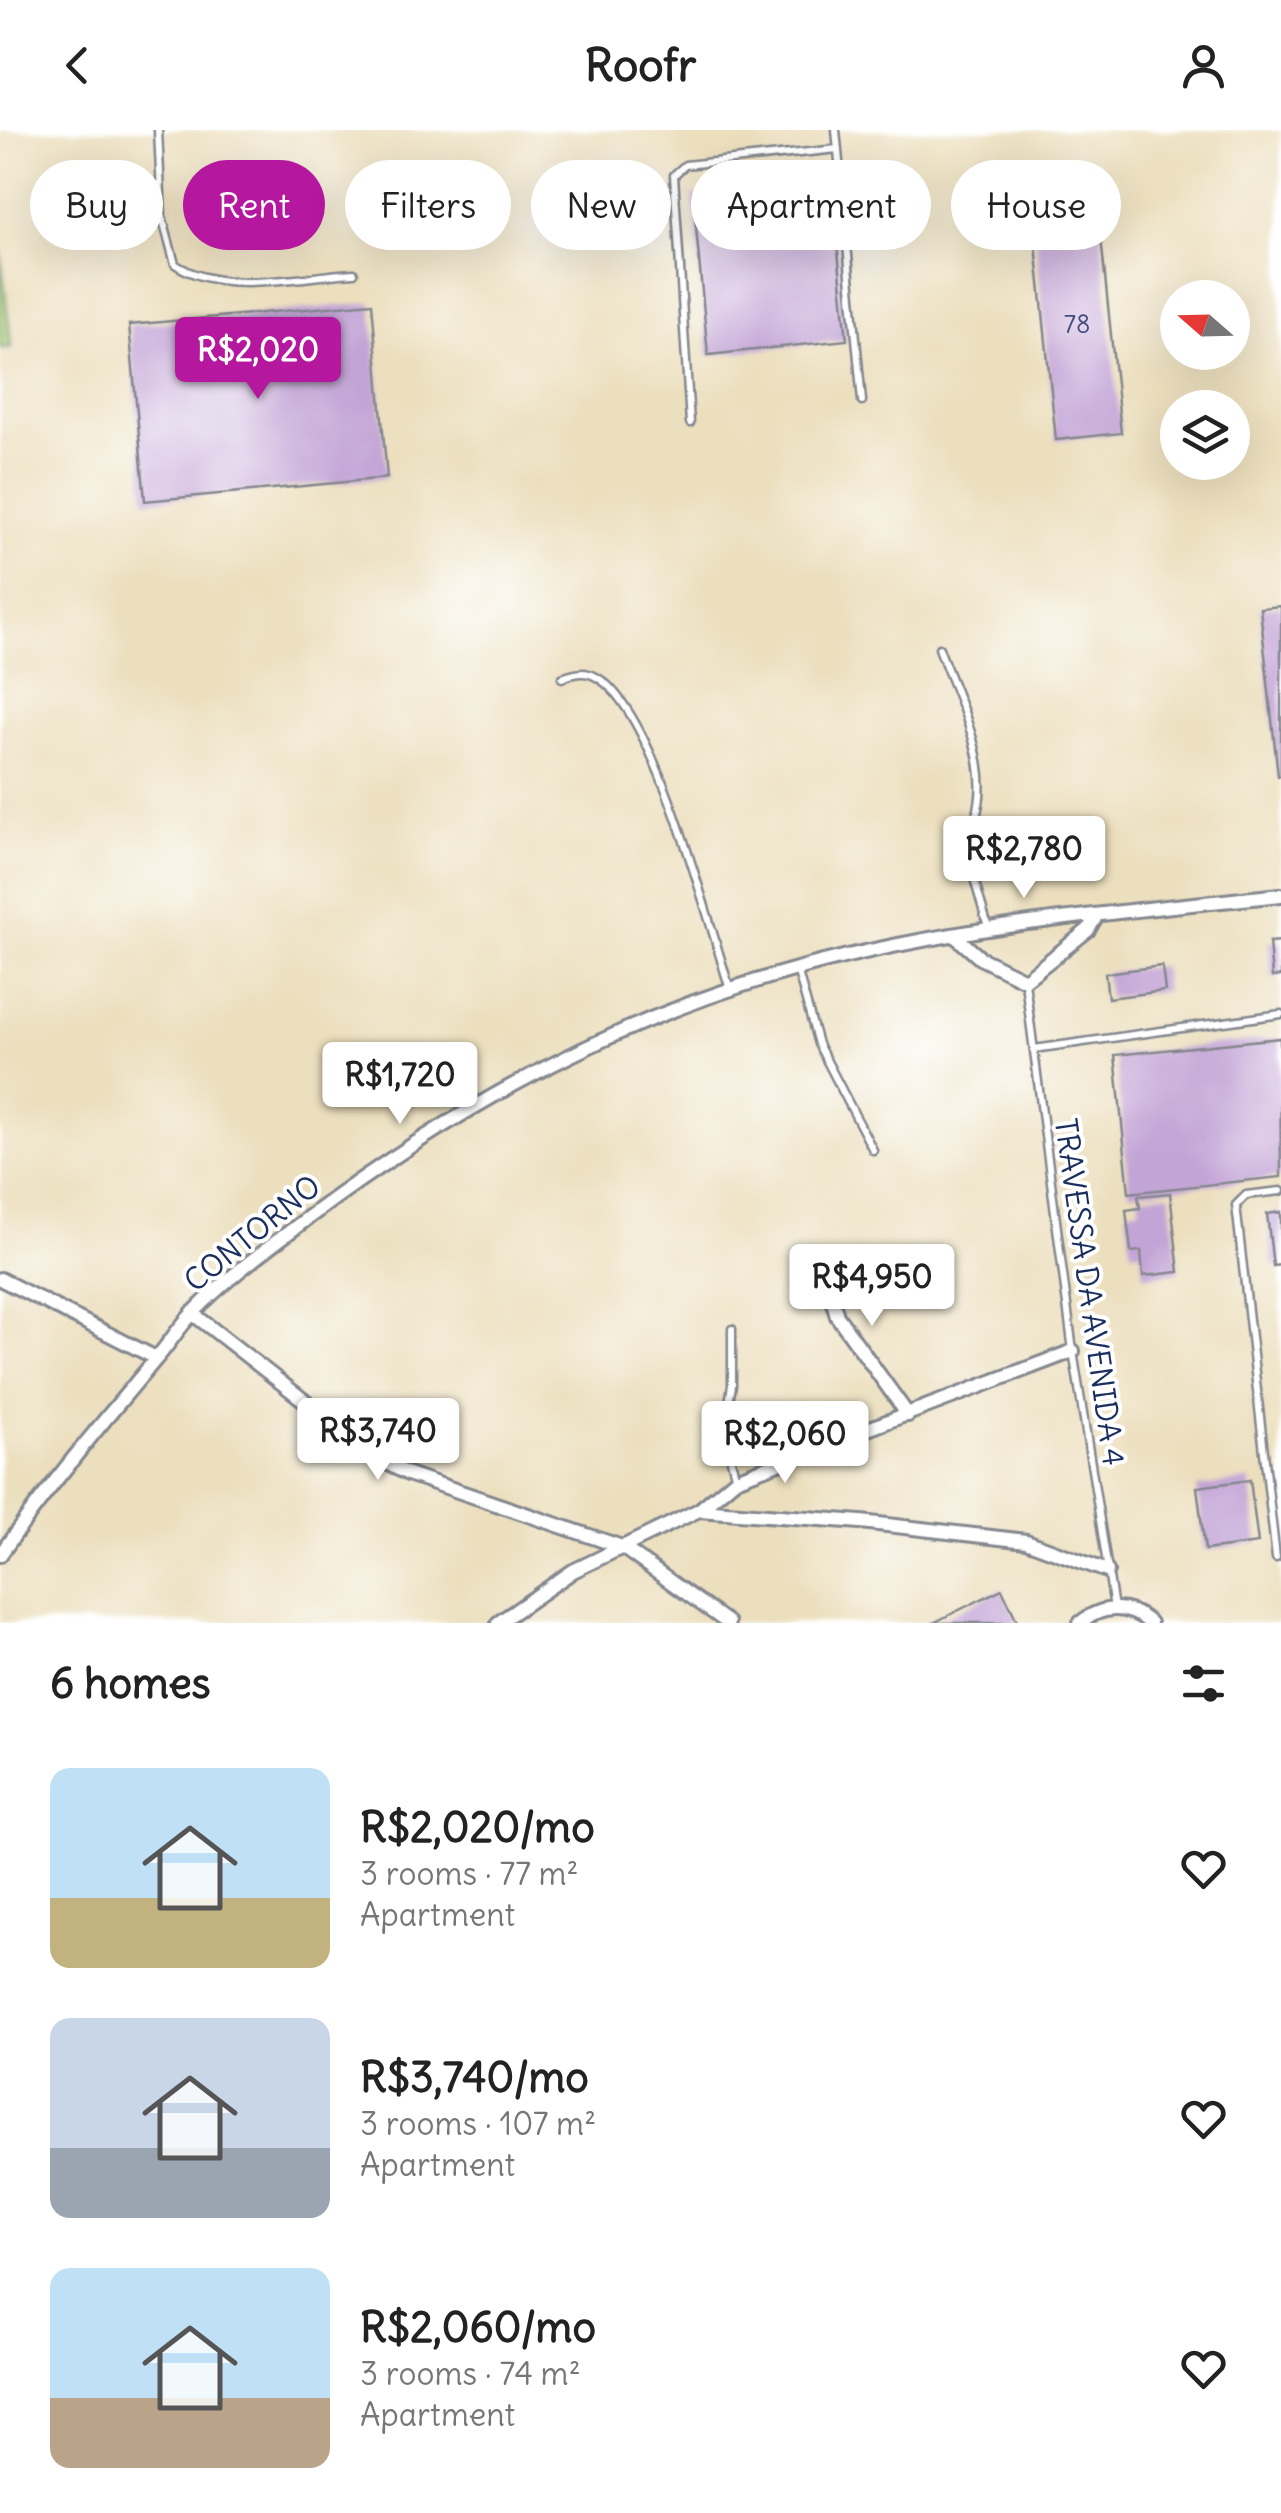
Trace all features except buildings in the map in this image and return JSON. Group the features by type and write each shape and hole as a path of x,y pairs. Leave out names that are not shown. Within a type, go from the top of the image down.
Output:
{"street":[{"name":"CONTORNO","path":"0,1555 89,1436 192,1313 297,1226 443,1126 612,1037 796,968 1037,920 1281,894"},
{"path":"954,935 980,958 1024,980 1088,930 1098,916"},
{"path":"820,1252 837,1316 908,1415"},
{"path":"0,1279 156,1358"},
{"path":"192,1313 379,1460 408,1474 622,1546 728,1623"},
{"path":"498,1623 573,1571 699,1510 736,1480 1073,1351"},
{"path":"699,1510 861,1522 1026,1542 1107,1571"},
{"path":"1080,1623 1098,1611 1114,1608 1130,1611 1150,1623"}],"lane":[{"path":"158,130 162,216 175,264 192,276 216,281 354,273"},
{"path":"836,130 862,401"},
{"path":"690,423 674,175 685,165 838,148"},
{"path":"939,648 980,763 982,796 972,829 963,841 989,930"},
{"path":"562,678 577,673 593,675 633,716 676,822 730,990"},
{"path":"796,968 818,1044 873,1150"},
{"name":"TRAVESSA DA AVENIDA 4","path":"1024,980 1073,1351 1114,1608"},
{"path":"1034,1049 1281,1014"},
{"path":"1276,1558 1236,1205 1246,1195 1281,1192"},
{"path":"732,1330 732,1384 724,1433 736,1480"}],"green space":[{"path":"0,247 11,347 0,348"}]}
